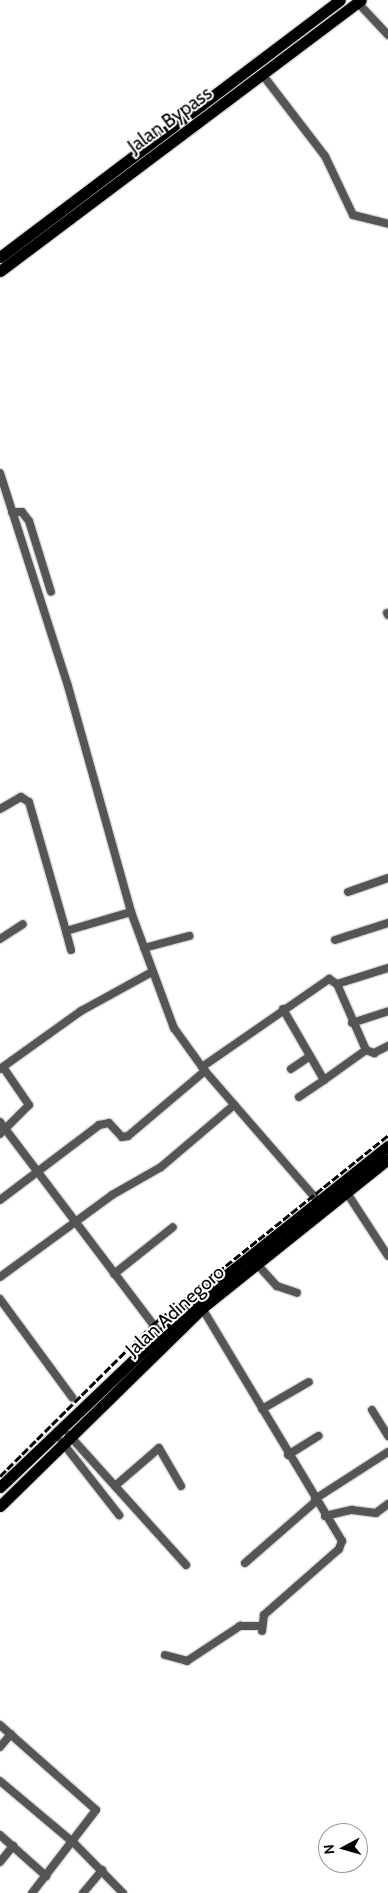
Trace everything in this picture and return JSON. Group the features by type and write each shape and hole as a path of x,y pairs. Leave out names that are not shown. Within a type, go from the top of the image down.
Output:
{"highway":[{"name":"Jalan Bypass","path":"0,271 340,0"},
{"name":"Jalan Bypass","path":"0,257 193,118 262,74 360,1"},
{"path":"2,1481 159,1332 318,1200 388,1146"},
{"name":"Jalan Adinegoro","path":"0,1506 96,1408 202,1308 388,1159"},
{"path":"88,1399 88,1404 96,1408"},
{"path":"70,1416 80,1424"}],"street":[{"path":"360,1 388,35"},
{"path":"262,74 325,156 353,215 388,224"},
{"path":"0,473 131,912 174,1028 203,1069 318,1200"},
{"path":"12,512 22,512 29,520 51,592"},
{"path":"0,808 18,798 29,802 71,950"},
{"path":"348,892 388,878"},
{"path":"66,931 131,912"},
{"path":"335,940 388,923"},
{"path":"0,939 23,924"},
{"path":"144,948 189,936"},
{"path":"0,1200 102,1124 109,1123 122,1137 128,1136 203,1069 282,1009 325,980 337,984 388,968"},
{"path":"3,1132 29,1105 1,1068 81,1011 152,972"},
{"path":"337,984 352,1023 366,1050 374,1053 388,1046"},
{"path":"282,1009 324,1080"},
{"path":"352,1023 388,1011"},
{"path":"299,1096 366,1050"},
{"path":"291,1069 310,1056"},
{"path":"0,1277 131,1182 161,1167 234,1105"},
{"path":"0,1122 3,1132 38,1173 159,1332"},
{"path":"347,1193 388,1256"},
{"path":"114,1274 173,1227"},
{"path":"256,1263 277,1286 297,1293"},
{"path":"0,1299 72,1397"},
{"path":"165,1655 187,1661 240,1626 261,1629 264,1615 339,1549 341,1538 325,1516 288,1455 202,1308"},
{"path":"262,1409 308,1382"},
{"path":"372,1410 388,1436"},
{"path":"288,1455 319,1436"},
{"path":"66,1439 115,1486 186,1565"},
{"path":"66,1439 119,1515"},
{"path":"115,1486 159,1448 180,1486"},
{"path":"245,1563 316,1500 388,1452"},
{"path":"325,1516 352,1510 376,1514 388,1504"},
{"path":"0,1725 95,1806 96,1813 74,1844 32,1893"},
{"path":"0,1747 10,1734"},
{"path":"0,1782 74,1844 123,1893"},
{"path":"0,1835 46,1876"},
{"path":"0,1862 13,1846"},
{"path":"83,1893 102,1870"}],"railway":[{"path":"0,1476 152,1325 388,1135"}]}
